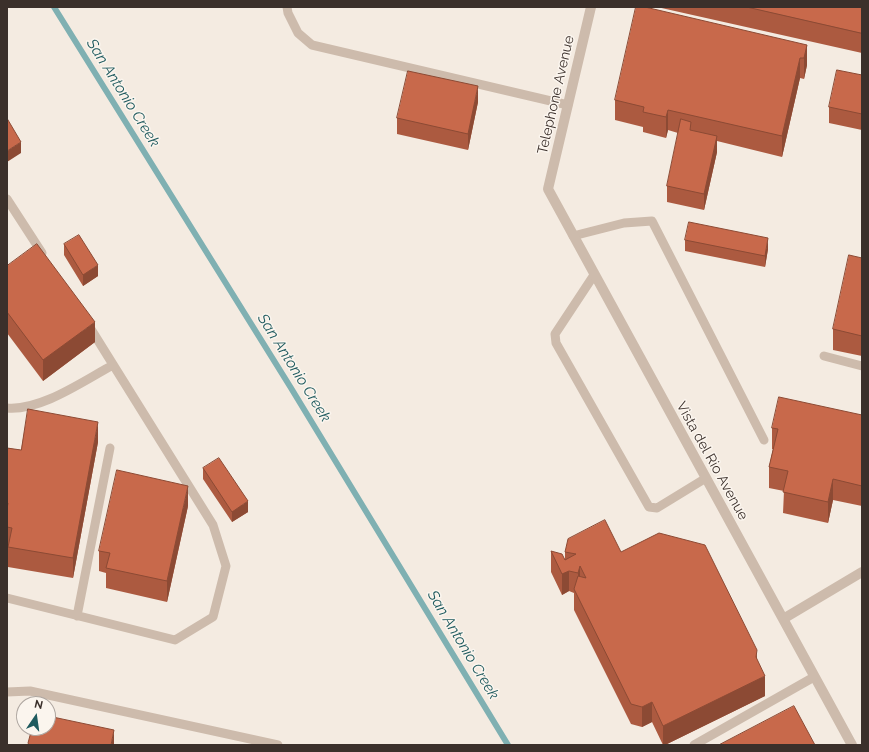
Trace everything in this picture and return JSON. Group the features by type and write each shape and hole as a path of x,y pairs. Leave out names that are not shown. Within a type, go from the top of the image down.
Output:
{"street":[{"name":"Telephone Avenue","path":"548,189 591,7"},
{"name":"Vista del Rio Avenue","path":"548,189 852,745"},
{"path":"783,619 862,572"}],"lane":[{"path":"287,7 298,34 312,45 568,105"},
{"path":"7,199 45,259"},
{"path":"573,236 624,223 652,221 764,440"},
{"path":"594,275 555,334 556,343 649,507 656,508 706,478"},
{"path":"7,598 175,640 213,617 226,566 213,525 84,319"},
{"path":"824,356 862,366"},
{"path":"7,408 18,409 39,404 61,394 113,365"},
{"path":"77,616 110,448"},
{"path":"694,745 814,677"},
{"path":"7,692 30,691 278,745"}],"building":[{"path":"636,7 645,7 807,45 804,58 800,58 782,136 668,110 666,117 643,112 644,107 615,100"},
{"path":"747,7 862,7 862,33"},
{"path":"837,70 862,75 862,114 829,107"},
{"path":"408,71 478,86 468,134 397,118"},
{"path":"681,119 691,122 690,130 717,136 704,194 667,186"},
{"path":"8,120 21,142 7,151 7,121"},
{"path":"689,222 768,238 765,256 685,240"},
{"path":"79,235 98,265 83,275 64,244"},
{"path":"37,244 95,322 43,360 7,312 7,266"},
{"path":"849,255 862,258 862,336 833,329"},
{"path":"779,397 862,415 862,486 833,479 828,502 783,492 788,471 769,467 778,429 772,428"},
{"path":"28,409 98,422 73,558 8,547 12,528 7,527 7,448 21,450"},
{"path":"219,458 248,501 232,512 203,468"},
{"path":"117,470 188,486 167,581 106,568 110,553 99,551"},
{"path":"605,520 621,552 659,533 705,545 757,650 756,657 765,676 663,726 652,702 642,707 631,704 574,589 578,576 586,578 580,566 578,573 569,571 562,574 551,551 562,554 565,560 576,554 565,552 568,539"},
{"path":"794,706 815,745 719,745"},
{"path":"56,718 114,730 111,745 29,745 30,736 56,736"}],"waterway":[{"name":"San Antonio Creek","path":"54,7 291,388 508,745"}]}
